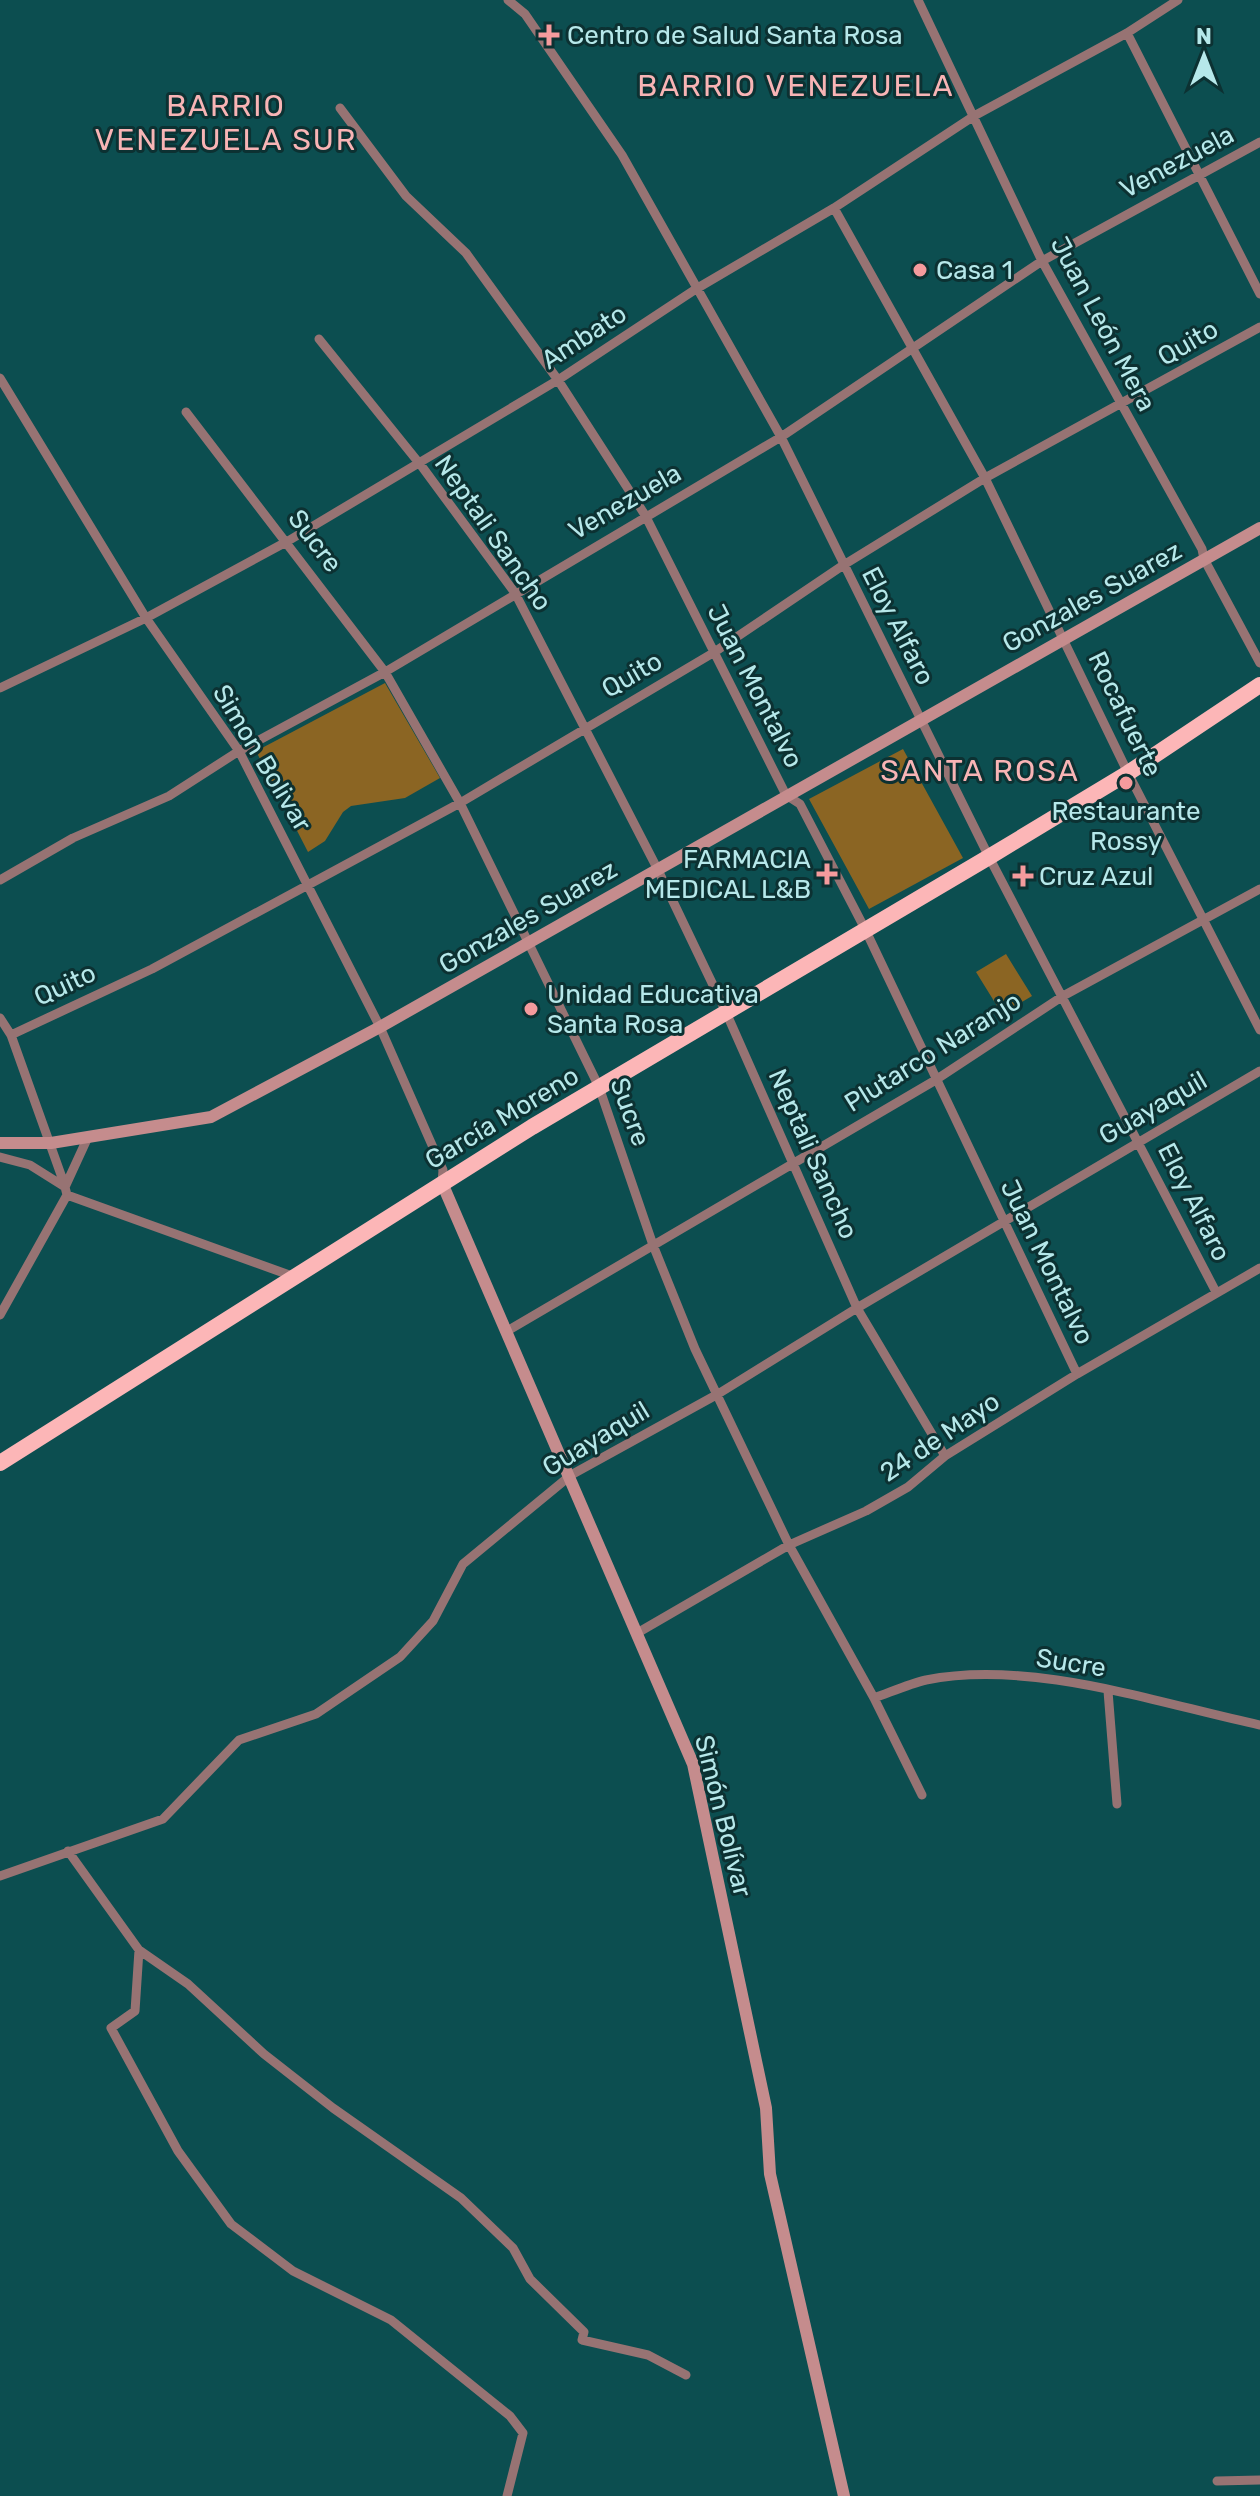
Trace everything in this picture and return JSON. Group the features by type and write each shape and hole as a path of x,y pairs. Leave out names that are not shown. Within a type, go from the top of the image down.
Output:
{"highway":[{"name":"García Moreno","path":"0,1463 442,1183 725,1010 1128,773 1260,685"}],"street":[{"name":"Eloy Alfaro","path":"508,0 525,14 622,155 781,437 842,566 989,857 1216,1292"},
{"name":"Juan León Mera","path":"918,0 1042,261 1202,549 1204,559 1260,663"},
{"name":"Ambato","path":"0,688 146,618 288,541 558,380 696,289 834,208 974,116 1127,33 1178,0"},
{"path":"1127,33 1260,294"},
{"name":"Juan Montalvo","path":"340,108 406,196 466,253 558,380 645,515 786,795 800,804 865,929 934,1081 1077,1374"},
{"name":"Venezuela","path":"0,880 73,838 169,796 239,751 385,672 781,437 1042,261 1260,142"},
{"name":"Rocafuerte","path":"834,208 985,478 1128,773 1260,1030"},
{"name":"Quito","path":"11,1035 152,969 460,803 713,653 842,566 985,478 1122,406 1260,327"},
{"name":"Neptali Sancho","path":"319,339 419,464 515,593 586,727 725,1010 857,1308 945,1456"},
{"name":"Simon Bolivar","path":"0,378 146,618 239,751 311,886 380,1027 443,1170 442,1183"},
{"name":"Sucre","path":"186,412 288,541 385,672 460,803 599,1087 653,1245 695,1349 789,1545 874,1698 922,1795"},
{"name":"Gonzales Suarez","path":"0,1143 51,1143 211,1117 380,1027 920,718 1260,528"},
{"name":"Plutarco Naranjo","path":"507,1331 934,1081 1063,996 1260,889"},
{"name":"Quito","path":"0,1018 11,1035 66,1191"},
{"name":"Guayaquil","path":"0,1876 163,1819 239,1740 316,1714 400,1657 433,1621 463,1564 571,1475 718,1394 857,1308 1260,1071"},
{"path":"0,1315 66,1191 88,1137"},
{"path":"0,1157 30,1165 66,1191 295,1277"},
{"name":"Simón Bolívar","path":"442,1183 639,1632 693,1764 766,2108 770,2174 844,2496"},
{"name":"24 de Mayo","path":"639,1632 789,1545 866,1511 908,1487 945,1456 1077,1374 1260,1268"},
{"name":"Sucre","path":"874,1698 925,1680 967,1675 1051,1681 1260,1725"},
{"path":"1108,1691 1117,1804"},
{"path":"68,1851 139,1950 188,1984 264,2054 333,2108 461,2198 513,2248 530,2279 584,2332 582,2340 648,2355 686,2375"},
{"path":"139,1950 135,2011 111,2028 178,2151 231,2224 293,2271 391,2320 510,2416 523,2433 507,2496"},
{"path":"1217,2481 1260,2480"}],"shaded area":[{"path":"385,683 440,778 405,798 351,806 343,812 325,841 308,852 258,755 260,749"},
{"path":"903,749 963,858 869,909 809,799"},
{"path":"1006,954 1032,996 1002,1014 976,972"}],"place":[{"name":"Centro de Salud Santa Rosa","path":"549,35"},
{"name":"Casa 1","path":"920,270"},
{"name":"Restaurante Rossy","path":"1126,783"},
{"name":"FARMACIA MEDICAL L&B","path":"827,874"},
{"name":"Cruz Azul","path":"1023,876"},
{"name":"Unidad Educativa Santa Rosa","path":"531,1009"}],"district":[{"name":"BARRIO VENEZUELA","path":"796,86"},
{"name":"BARRIO VENEZUELA SUR","path":"226,123"},
{"name":"SANTA ROSA","path":"980,771"}]}
